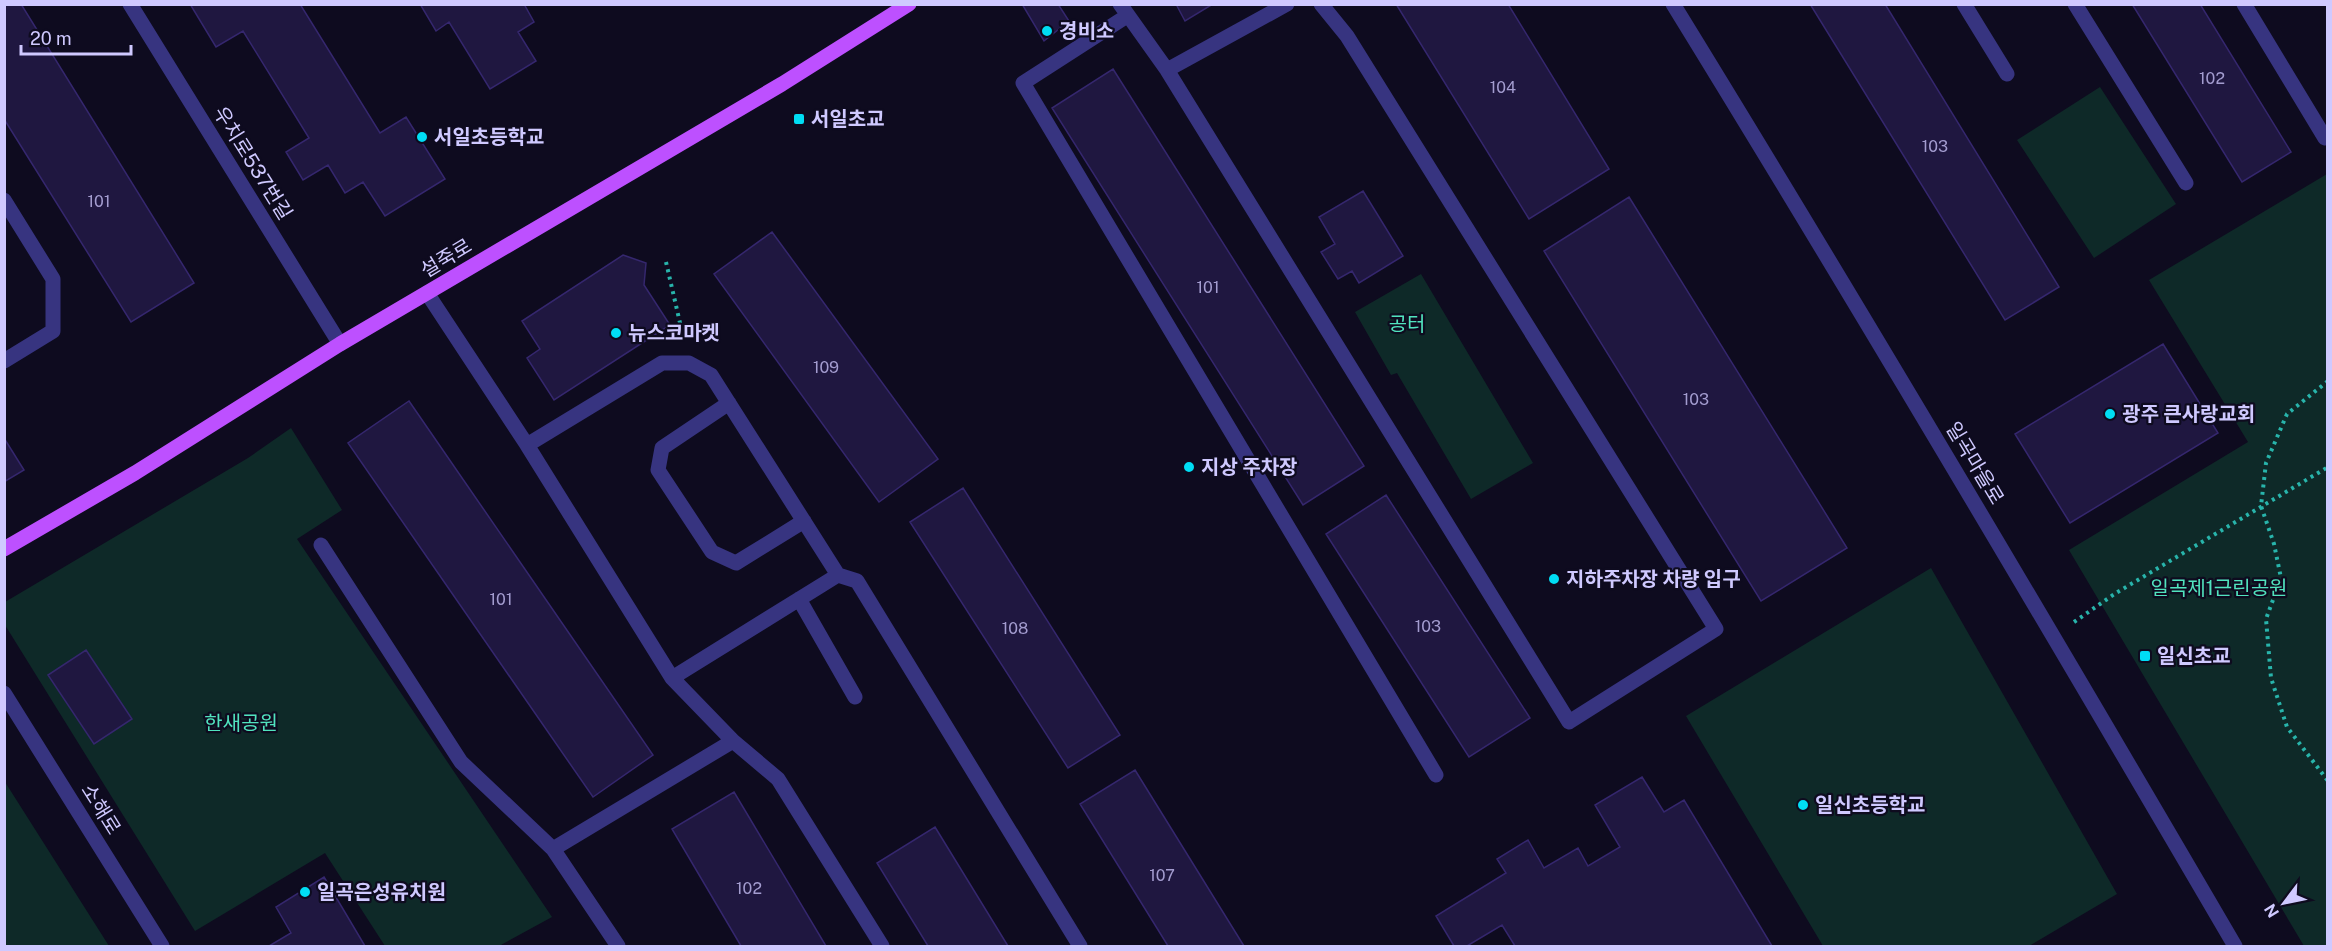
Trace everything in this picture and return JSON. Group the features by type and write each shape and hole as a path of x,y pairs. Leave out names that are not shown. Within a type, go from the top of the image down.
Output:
{"main road":[{"name":"설죽로","path":"4,549 135,473 340,344 782,84 909,4"}],"street":[{"name":"우치로537번길","path":"130,4 340,344"},
{"path":"1167,70 1287,4"},
{"path":"1321,4 1347,36 1716,629 1569,722 1167,70 1124,10 1023,83 1436,775"},
{"name":"일곡마을로","path":"1673,4 1828,256 2235,946"},
{"path":"1964,4 2007,74"},
{"path":"2075,4 2186,183"},
{"path":"2244,4 2325,138"},
{"path":"4,200 53,279 52,331 4,361"},
{"path":"428,293 527,445 672,678 733,741 778,779 882,946"},
{"path":"527,445 662,363 689,363 711,375 838,575 857,581 1080,946"},
{"path":"729,403 662,448 658,470 711,552 736,563 804,521"},
{"path":"321,545 461,762 553,849 618,946"},
{"path":"672,678 838,575"},
{"path":"799,599 855,697"},
{"name":"소해로","path":"4,693 162,946"},
{"path":"553,849 733,741"}],"path":[{"path":"666,262 689,363"},
{"path":"2328,381 2287,414 2266,463 2261,506 2274,543 2281,578 2266,619 2271,678 2287,727 2328,781"},
{"path":"2054,636 2116,592 2328,467"}],"green space":[{"path":"2100,87 2176,204 2094,258 2017,140"},
{"name":"일곡제1근린공원","path":"2327,174 2328,946 2304,946 2069,550 2248,442 2149,280"},
{"name":"공터","path":"1421,274 1533,463 1471,499 1397,373 1391,375 1355,312"},
{"name":"한새공원","path":"291,428 342,510 297,539 552,917 499,946 385,946 325,853 195,931 5,625 5,602 248,458"},
{"name":"일신초등학교","path":"1931,568 2117,894 2029,946 1823,946 1686,716"},
{"path":"5,782 109,946 5,946"}],"building":[{"path":"4,4 21,4 194,283 131,322 4,119"},
{"path":"190,4 300,4 380,133 406,117 445,179 385,216 363,182 345,193 328,165 303,180 286,152 309,138 243,31 216,47"},
{"path":"420,4 524,4 534,22 518,32 536,61 490,89 449,22 436,31"},
{"name":"경비소","path":"1022,4 1058,4 1069,21 1044,41"},
{"path":"1176,4 1213,4 1185,21"},
{"path":"1396,4 1508,4 1609,169 1529,219"},
{"path":"1810,4 1885,4 2059,287 2005,320"},
{"path":"2132,4 2200,4 2291,152 2242,182"},
{"path":"1113,69 1364,466 1303,505 1052,108"},
{"path":"1363,191 1403,256 1359,283 1352,271 1338,279 1321,252 1335,244 1319,217"},
{"path":"1629,197 1847,548 1761,601 1544,251"},
{"path":"772,232 938,459 879,502 714,274"},
{"path":"623,255 646,263 644,285 670,325 554,400 527,358 540,349 522,321"},
{"path":"2163,344 2218,433 2070,523 2015,434"},
{"path":"409,401 653,755 593,797 348,443"},
{"path":"4,438 24,470 4,482"},
{"path":"963,488 1120,735 1068,768 910,522"},
{"path":"1386,495 1530,718 1469,757 1326,534"},
{"path":"86,650 132,719 94,744 48,675"},
{"path":"1135,770 1244,946 1168,946 1080,804"},
{"path":"1642,777 1664,812 1684,800 1772,946 1515,946 1502,925 1467,946 1454,946 1436,916 1506,873 1497,859 1528,840 1544,868 1578,848 1588,866 1620,847 1595,805"},
{"path":"734,792 826,946 741,946 672,829"},
{"path":"935,827 1008,946 928,946 877,863"},
{"path":"324,877 365,946 269,946 291,933 276,907"}],"place":[{"name":"경비소","path":"1047,31"},
{"name":"서일초교","path":"799,119"},
{"name":"서일초등학교","path":"422,137"},
{"name":"뉴스코마켓","path":"616,333"},
{"name":"광주 큰사랑교회","path":"2110,414"},
{"name":"지상 주차장","path":"1189,467"},
{"name":"지하주차장 차량 입구","path":"1554,579"},
{"name":"일신초교","path":"2145,656"},
{"name":"일신초등학교","path":"1803,805"},
{"name":"일곡은성유치원","path":"305,892"}]}
